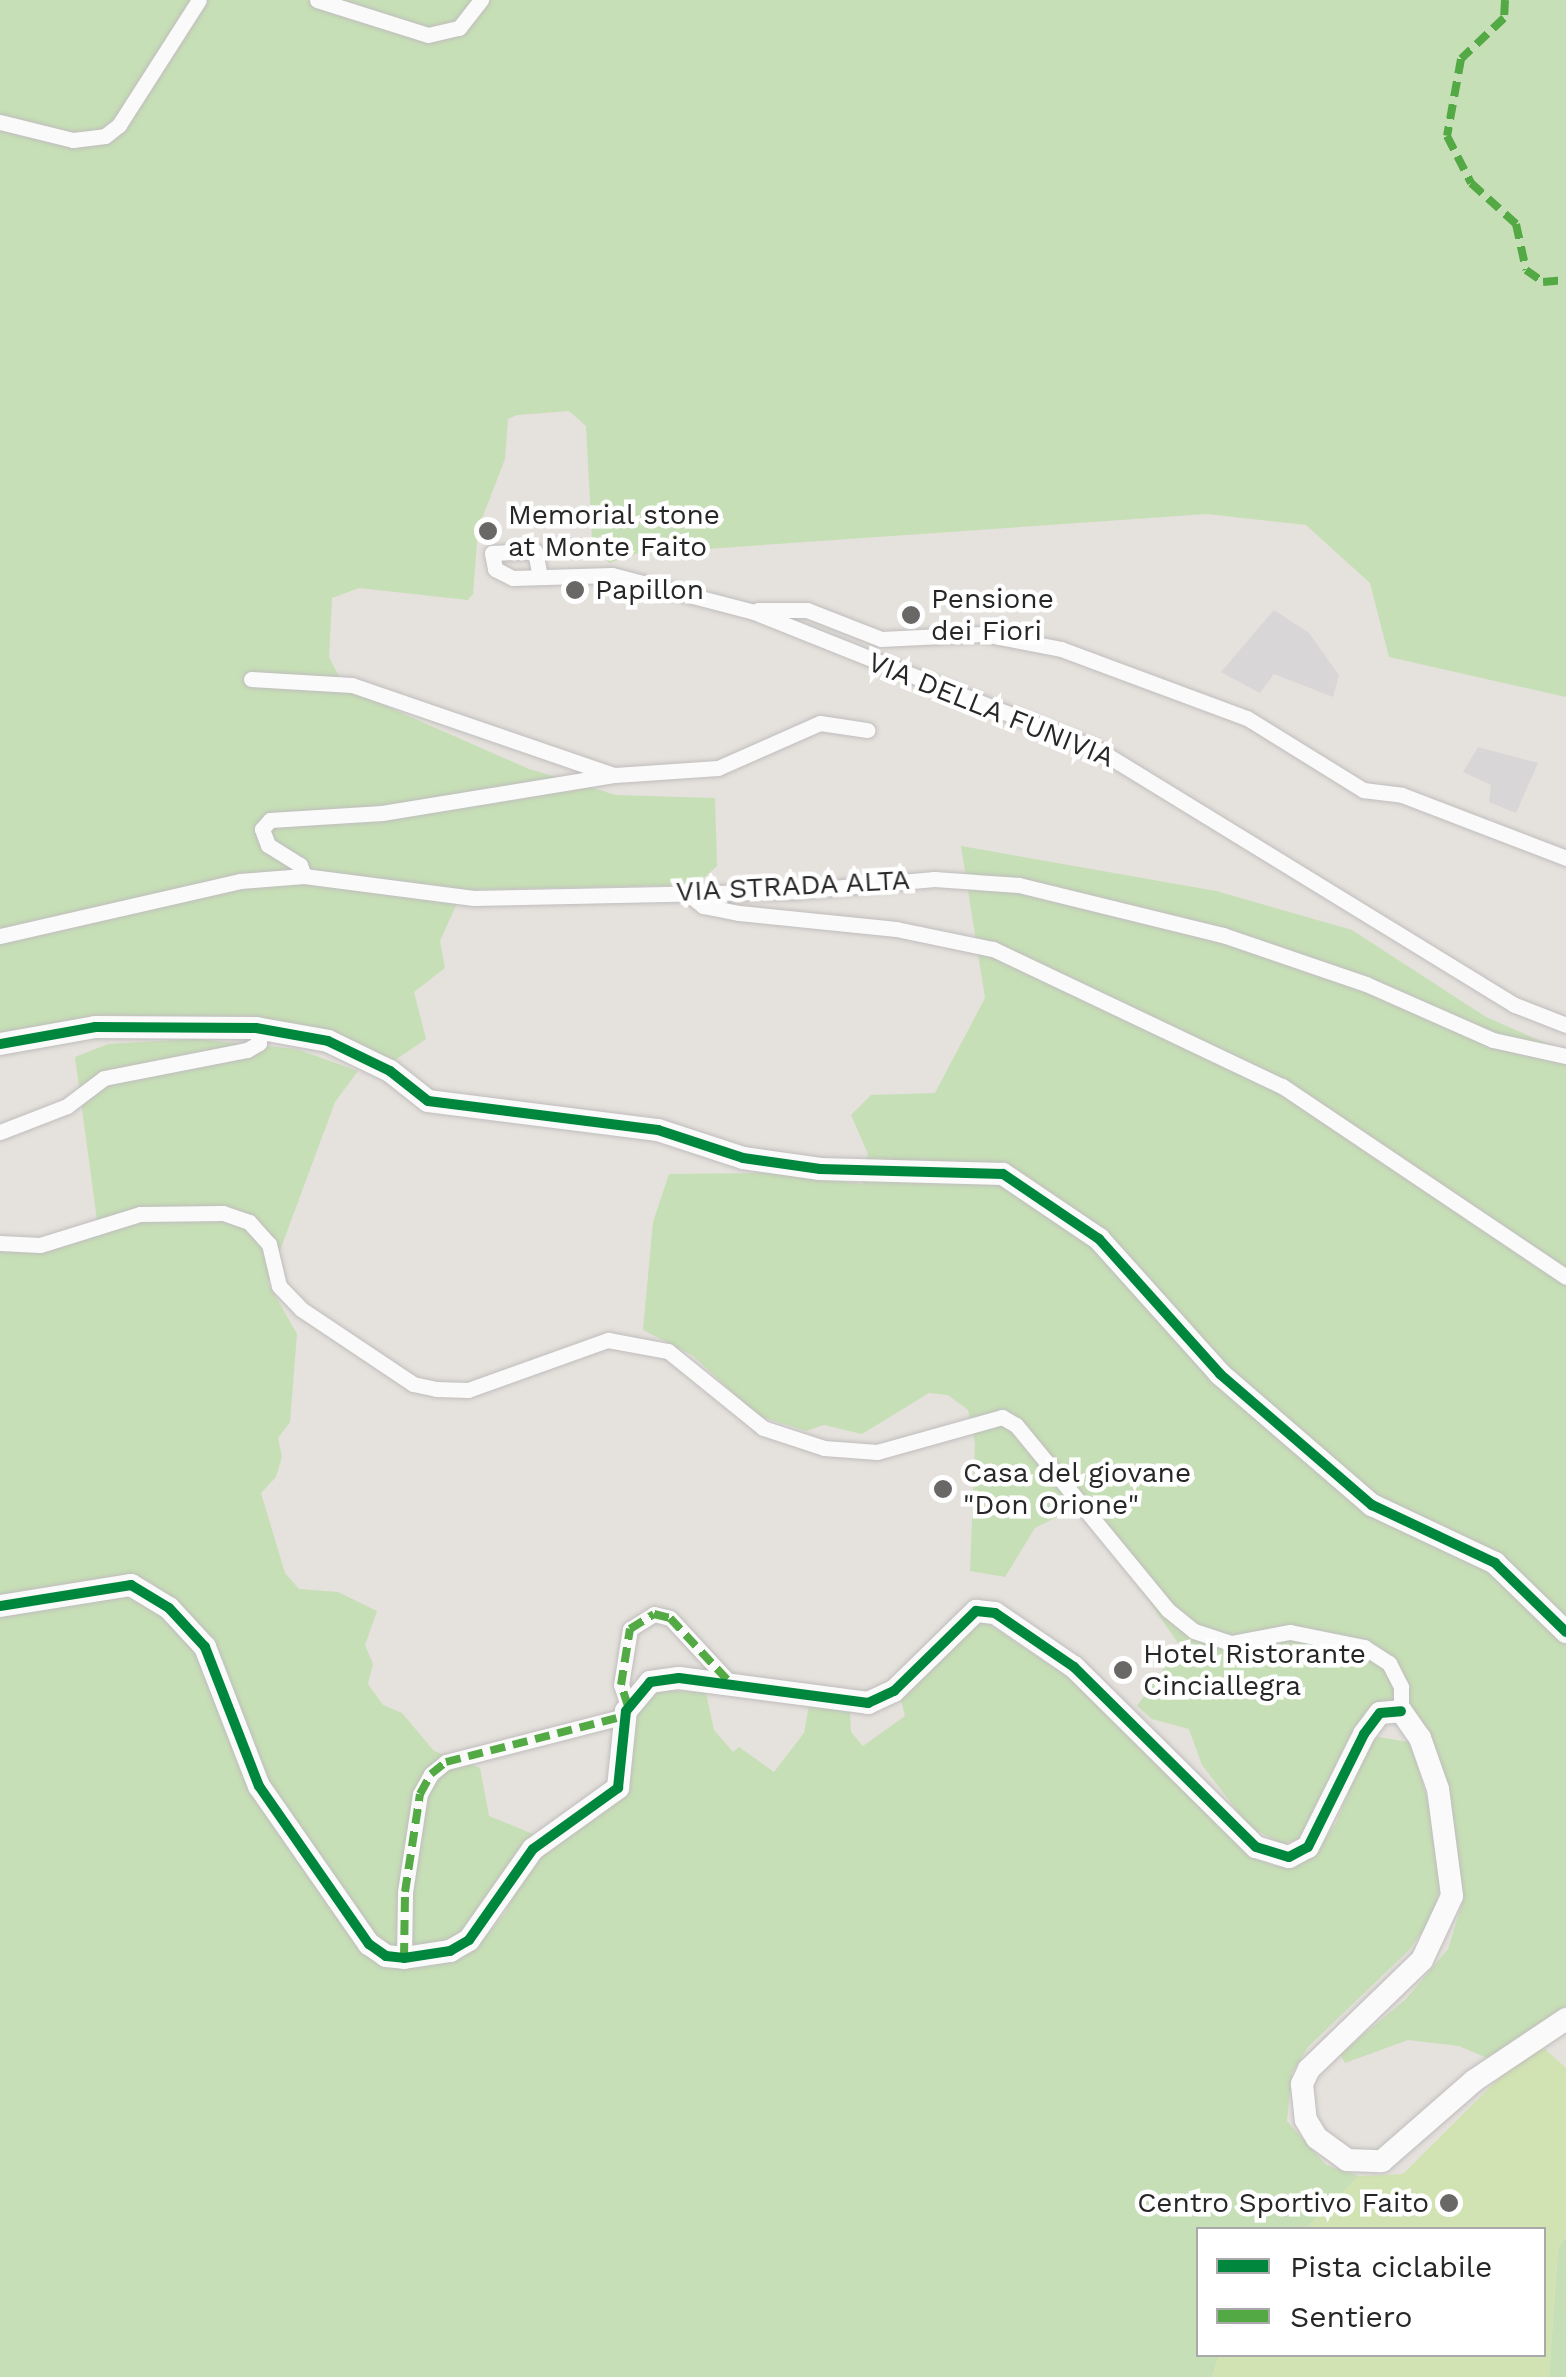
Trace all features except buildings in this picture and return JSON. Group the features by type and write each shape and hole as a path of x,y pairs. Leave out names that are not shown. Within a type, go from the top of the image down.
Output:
{"street":[{"path":"0,122 73,140 105,136 119,125 200,0"},
{"path":"316,0 428,34 459,28 481,0"},
{"name":"VIA DELLA FUNIVIA","path":"540,577 612,574 754,612 1096,749 1515,1005 1566,1025"},
{"path":"754,612 806,610 881,639 984,634 1062,650 1247,718 1363,790 1402,795 1566,858"},
{"path":"251,679 352,685 615,775"},
{"path":"304,876 300,865 268,845 262,829 270,820 382,813 615,775 718,768 820,723 867,730"},
{"name":"VIA STRADA ALTA","path":"0,936 240,881 304,876 474,898 688,893 934,878 1019,885 1223,936 1366,984 1493,1040 1566,1056"},
{"path":"688,893 703,906 739,913 896,929 993,950 1282,1086 1566,1277"},
{"path":"0,1044 95,1027 256,1028 328,1042 390,1071 428,1101 658,1130 743,1158 820,1170 1003,1174 1099,1238 1220,1374 1372,1505 1495,1562 1566,1632"},
{"path":"0,1132 67,1106 104,1078 247,1050 259,1044 256,1028"},
{"path":"0,1243 40,1245 140,1214 223,1212 249,1222 269,1244 279,1286 301,1309 413,1384 436,1389 468,1390 608,1340 668,1351 763,1428 824,1448 877,1452 1002,1417 1016,1425 1168,1610 1194,1631 1232,1643 1290,1632 1364,1647 1388,1663 1401,1687 1400,1711 1420,1738 1438,1788 1452,1896 1422,1960 1309,2069 1302,2084 1306,2120 1316,2138 1348,2160 1382,2161 1475,2080 1566,2020"},
{"path":"0,1606 131,1584 169,1608 205,1647 260,1786 369,1944 404,1958 450,1951 469,1940 533,1849 610,1798 624,1773 626,1711 622,1685 630,1629 654,1614 670,1618 732,1685"},
{"path":"404,1958 405,1892 420,1794 431,1774 446,1762 626,1711 639,1689 662,1679 732,1685 855,1704 882,1699 976,1611 995,1613 1074,1667 1256,1847 1289,1857 1316,1833 1364,1734 1380,1713 1400,1711"}],"shaded area":[{"path":"1274,610 1309,633 1339,675 1333,697 1274,674 1260,693 1221,672"},
{"path":"1478,747 1538,763 1516,813 1489,802 1491,785 1463,772"}],"green space":[{"path":"0,0 1566,0 1566,697 1389,657 1370,583 1306,525 1207,514 635,554 609,563 592,538 586,426 569,411 517,415 508,419 505,459 478,529 473,594 468,600 359,588 332,598 329,657 345,688 529,769 616,795 715,798 717,866 696,885 463,890 440,941 445,968 414,992 426,1039 395,1060 318,1029 271,1020 105,1015 0,1036"},
{"path":"961,846 1216,891 1352,930 1486,1017 1566,1052 1566,2008 1487,2058 1459,2046 1408,2040 1345,2063 1340,2054 1406,1999 1448,1949 1462,1904 1449,1797 1412,1714 1364,1723 1350,1736 1299,1839 1282,1844 1249,1826 1202,1765 1189,1729 1152,1719 1137,1706 1180,1646 1082,1504 1035,1528 1005,1577 970,1571 975,1443 968,1410 948,1395 929,1393 862,1434 824,1425 806,1431 758,1416 692,1355 643,1330 653,1222 669,1174 772,1173 863,1184 868,1154 851,1115 871,1095 935,1093 985,998"},
{"path":"195,1039 296,1049 358,1071 335,1102 268,1283 297,1334 290,1422 278,1438 282,1457 276,1477 261,1493 285,1573 299,1589 338,1592 377,1611 365,1645 373,1664 368,1684 383,1705 402,1713 434,1751 480,1768 489,1816 538,1836 464,1934 447,1944 389,1949 375,1939 266,1782 174,1602 149,1581 131,1577 0,1599 0,1249 43,1253 99,1235 75,1057 108,1044"},
{"path":"130,1594 162,1615 197,1652 251,1791 362,1951 476,1948 505,1913 530,1865 614,1801 629,1722 651,1689 706,1693 714,1730 733,1752 739,1747 774,1772 804,1733 809,1706 850,1712 851,1732 863,1746 905,1716 900,1696 983,1620 1087,1690 1247,1852 1274,1866 1294,1867 1311,1858 1336,1823 1367,1746 1378,1737 1410,1742 1434,1820 1440,1886 1434,1915 1409,1950 1308,2047 1292,2073 1287,2121 1326,2165 1359,2176 1307,2227 1196,2227 1196,2357 1218,2357 1212,2377 0,2377 0,1616"},
{"name":"Centro Sportivo Faito","path":"1536,2041 1566,2068 1566,2235 1558,2248 1549,2377 1212,2377 1218,2357 1546,2357 1546,2227 1307,2227 1359,2176 1403,2174"},
{"path":"1566,2236 1566,2377 1549,2377 1558,2248"}],"marked path":[{"path":"1505,0 1504,18 1461,59 1447,136 1471,183 1516,224 1526,270 1543,282 1566,280"},
{"path":"628,1706 621,1685 630,1629 654,1614 670,1618 732,1685"},
{"path":"404,1958 405,1892 420,1794 431,1774 446,1762 625,1716"}],"cycle path":[{"path":"0,1044 95,1027 256,1028 328,1041 390,1071 428,1101 658,1130 743,1158 820,1169 1003,1174 1099,1239 1220,1374 1372,1505 1495,1563 1566,1632"},
{"path":"0,1606 131,1585 169,1608 205,1647 259,1786 369,1944 386,1956 404,1958 450,1951 469,1940 533,1849 618,1788 626,1711 650,1682 679,1678 868,1703 894,1691 976,1611 995,1613 1074,1667 1256,1847 1289,1857 1308,1847 1364,1734 1380,1713 1401,1711"}],"place":[{"name":"Memorial stone at Monte Faito","path":"488,531"},
{"name":"Papillon","path":"575,590"},
{"name":"Pensione dei Fiori","path":"911,615"},
{"name":"Casa del giovane \"Don Orione\"","path":"943,1489"},
{"name":"Hotel Ristorante Cinciallegra","path":"1123,1670"},
{"name":"Centro Sportivo Faito","path":"1449,2203"}]}
